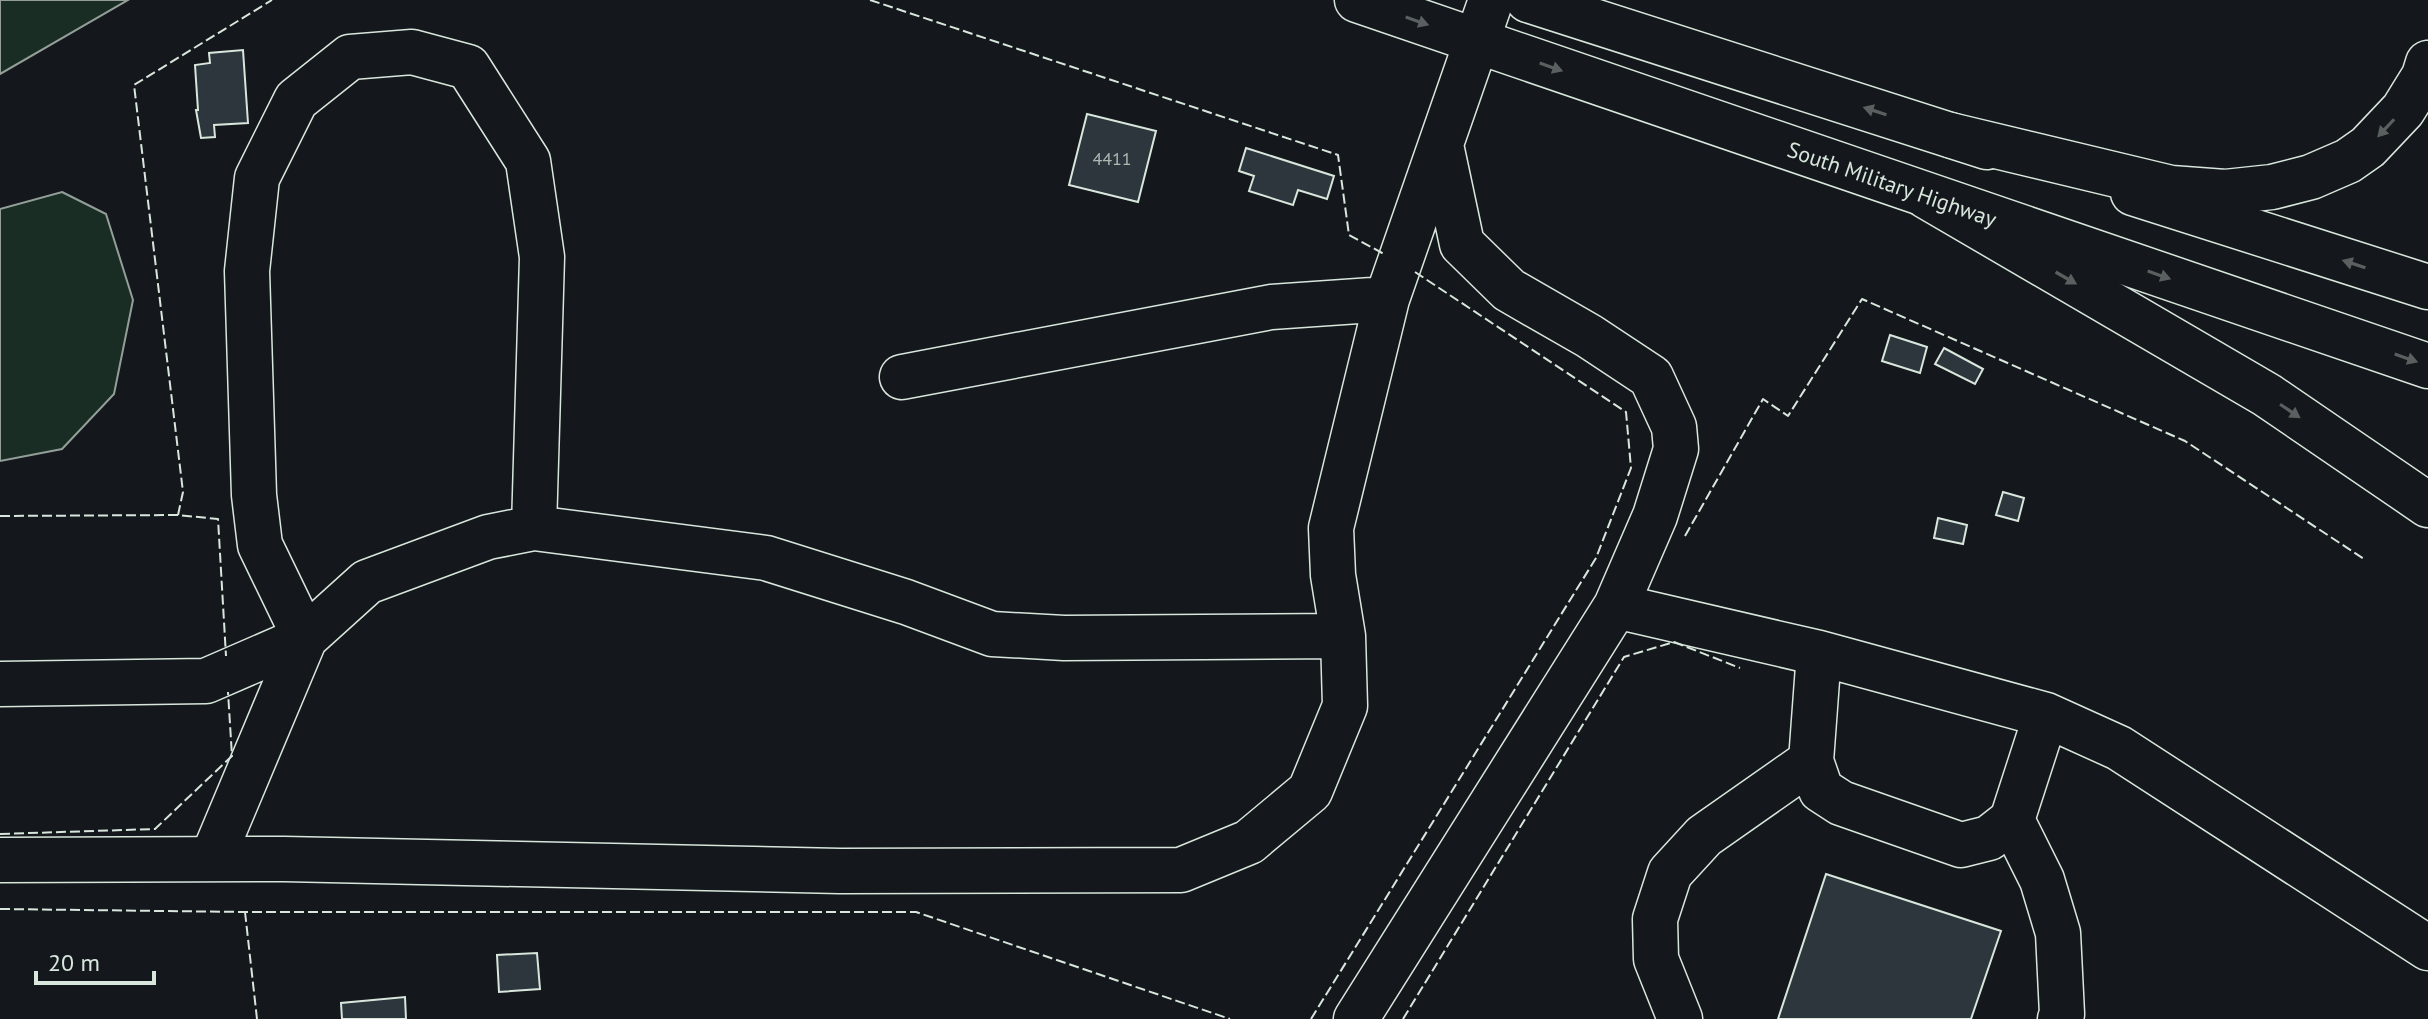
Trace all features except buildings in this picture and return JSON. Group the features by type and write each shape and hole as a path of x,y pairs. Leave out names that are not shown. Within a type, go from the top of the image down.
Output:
{"main road":[{"name":"South Military Highway","path":"1357,0 2428,366"},
{"path":"0,860 284,859 840,871 1181,870 1249,842 1310,791 1345,706 1343,636 1333,575 1331,528 1387,299 1491,0"},
{"path":"1528,0 2428,287"},
{"path":"212,859 305,638 260,545 254,495 247,271 257,178 296,100 350,57 412,52 468,67 528,161 542,257 534,528"},
{"path":"1950,135 2171,188 2225,192 2272,187 2311,177 2348,161 2368,147 2403,110 2424,76 2428,63"},
{"path":"1356,1019 1616,606 1655,516 1676,449 1674,427 1651,377 1589,336 1509,290 1462,244 1441,145"},
{"path":"1926,196 2267,395 2428,505"},
{"path":"902,377 1271,307 1387,299"},
{"path":"0,684 206,681 305,638 367,582 488,537 534,528 766,558 906,602 992,634 1064,638 1343,636"},
{"path":"1616,606 1819,653 2046,715 2119,748 2428,948"},
{"path":"1819,653 1811,761 1821,790 1841,803 1961,845 1989,838 2012,820 2046,715"},
{"path":"1680,1019 1656,959 1655,919 1670,873 1704,836 1811,761"},
{"path":"2012,820 2042,880 2058,933 2066,1017"}],"green space":[{"path":"0,0 128,0 0,74"},
{"path":"62,192 106,214 133,300 114,394 62,449 0,461 0,209"}],"fence":[{"path":"178,515 183,492 134,85 272,0"},
{"path":"870,0 1338,155 1349,235 1384,254"},
{"path":"1311,1019 1596,558 1631,468 1626,412 1415,272"},
{"path":"1685,536 1763,399 1788,416 1862,299 2185,441 2364,559"},
{"path":"0,516 178,515 218,519 226,656"},
{"path":"1403,1019 1624,657 1674,642 1740,668"},
{"path":"0,834 155,829 232,756 228,692"},
{"path":"0,909 916,912 1230,1019"},
{"path":"245,912 257,1019"}]}
